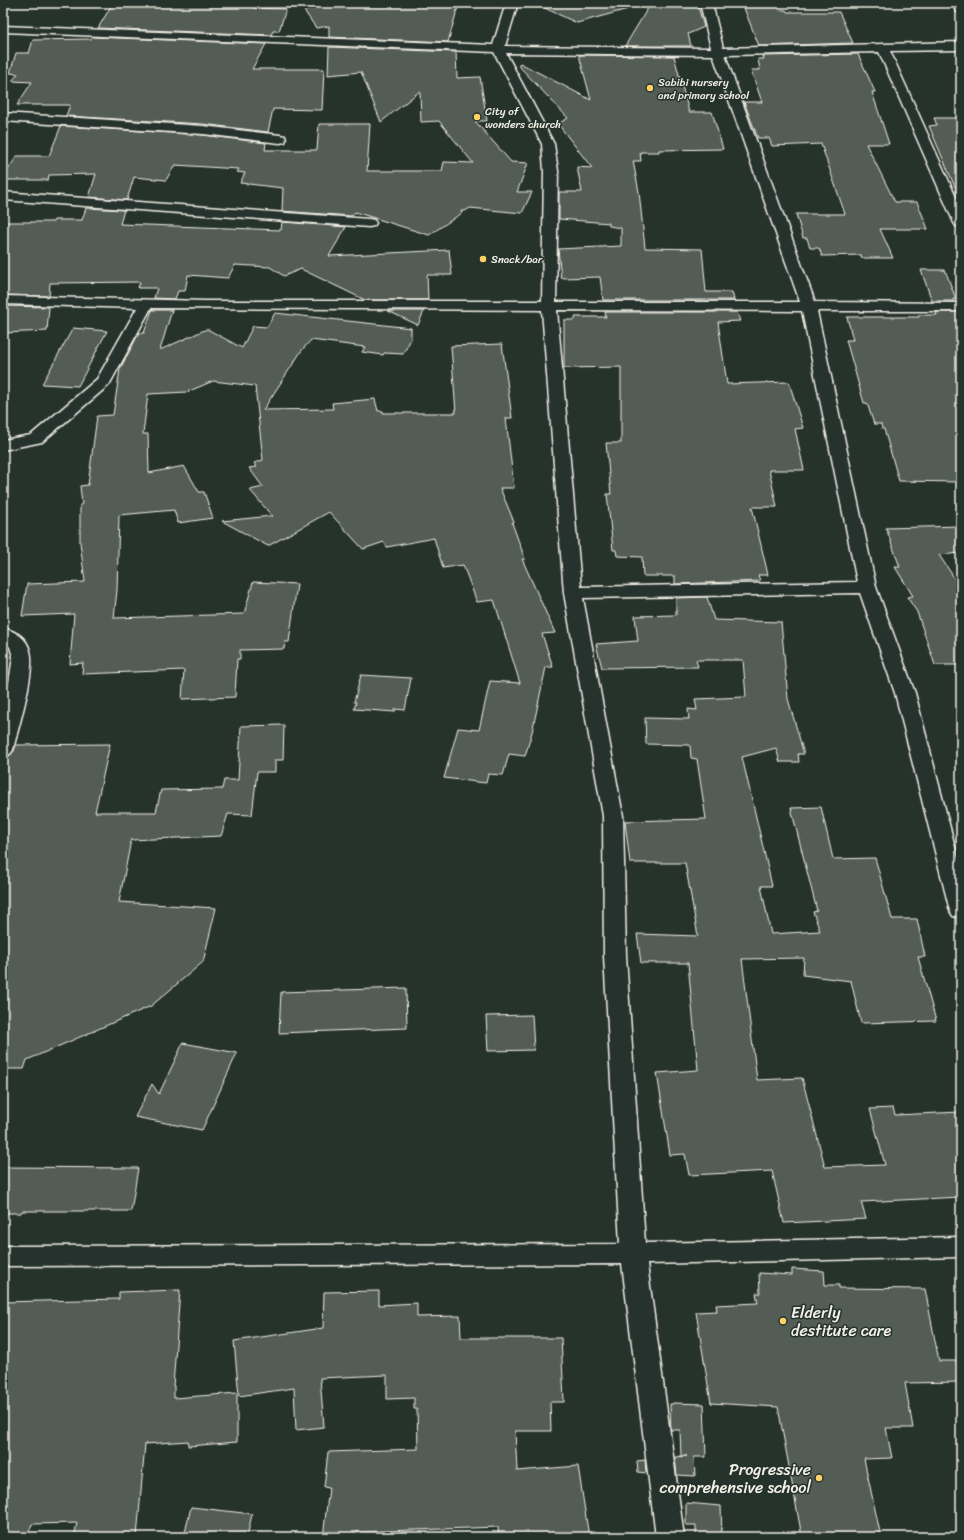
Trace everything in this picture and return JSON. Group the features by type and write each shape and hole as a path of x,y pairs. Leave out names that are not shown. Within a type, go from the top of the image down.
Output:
{"street":[{"path":"512,3 498,49 548,144 551,171 549,307 573,593 613,816 615,956 633,1254 670,1537"},
{"path":"706,3 718,52 809,307 867,587 905,693 961,910"},
{"path":"957,3 961,10"},
{"path":"3,29 498,49 718,52 961,46"},
{"path":"883,48 961,223"},
{"path":"3,117 203,130 280,139"},
{"path":"3,196 230,214 369,223"},
{"path":"3,300 146,304 549,307 961,307"},
{"path":"3,445 36,439 103,382 146,304"},
{"path":"573,593 867,587"},
{"path":"3,634 17,641 22,651 19,684 3,750"},
{"path":"3,1256 633,1254 961,1247"}],"building":[{"path":"113,3 250,3 250,5 254,5 253,8 286,9 279,31 273,31 271,35 98,28"},
{"path":"299,3 459,3 448,42 329,37 329,26 316,28"},
{"path":"534,3 627,3 628,9 577,23"},
{"path":"651,3 697,3 704,27 688,34 691,46 625,46"},
{"path":"742,3 777,3 780,10 786,10 787,12 839,12 853,43 759,46"},
{"path":"93,37 266,44 252,69 324,69 322,110 273,109 268,132 203,124 66,116 70,105 17,105 32,82 12,81 18,74 10,73 16,53 29,53 33,40 91,39"},
{"path":"329,47 456,52 457,78 480,77 487,121 475,121 511,162 528,163 517,192 532,192 522,213 470,208 465,211 461,211 462,213 429,235 355,212 352,216 282,211 283,188 240,183 245,173 237,172 239,169 175,165 166,180 134,177 127,200 89,197 96,174 49,175 48,180 3,180 3,177 17,156 49,156 61,126 203,135 266,143 265,150 317,150 319,124 370,124 367,171 442,171 444,162 473,163 439,121 421,122 420,91 381,122 361,72 328,75"},
{"path":"858,54 875,92 872,92 889,144 866,144 895,202 917,202 928,229 880,229 893,258 862,258 861,255 822,256 819,248 810,248 807,238 803,238 796,214 845,214 821,144 772,146 769,138 758,138 744,102 762,102 751,70 760,70 758,59 764,59 763,56"},
{"path":"579,55 674,56 689,112 712,112 723,149 659,150 659,152 640,152 641,161 633,161 639,192 645,248 702,249 706,292 732,292 734,300 603,300 600,277 561,278 558,249 621,246 621,228 609,226 609,223 559,219 559,192 582,192 577,167 592,168 558,124 568,118 518,65 520,63 591,100"},
{"path":"934,118 961,118 961,201 929,126 937,125"},
{"path":"86,208 124,210 120,224 281,230 282,222 346,227 329,256 449,250 452,275 427,275 428,300 365,300 301,269 284,276 270,267 235,265 228,278 188,275 185,291 178,291 175,299 154,298 157,288 138,288 140,282 50,283 49,296 3,295 3,222 53,222 54,220 82,220"},
{"path":"921,270 945,270 956,299 953,299 954,301 932,301"},
{"path":"3,306 49,307 47,331 3,333"},
{"path":"152,310 172,310 160,350 207,329 242,348 253,326 267,327 275,313 411,328 411,339 403,354 384,353 383,355 362,352 365,347 311,340 302,350 263,410 333,409 332,403 375,399 378,411 383,411 383,413 456,413 451,346 502,344 512,418 506,418 514,488 500,488 514,522 512,523 525,559 522,559 555,633 542,634 553,667 546,667 532,732 525,756 509,754 503,775 488,774 486,783 444,778 458,728 479,730 490,681 520,683 494,600 477,602 463,565 443,568 434,538 387,547 384,542 363,549 329,512 268,546 222,521 272,516 250,490 263,487 249,468 257,467 254,463 263,460 255,386 213,381 187,392 148,394 143,434 148,434 149,473 184,466 199,492 204,492 213,518 178,523 174,510 119,515 117,590 114,618 244,614 253,582 297,584 289,642 285,642 284,649 240,650 240,659 237,659 235,697 182,699 184,670 82,674 83,663 70,664 74,614 22,616 27,584 85,582 80,542 80,505 82,504 80,486 88,485 97,416 113,415 120,369 139,333 144,333"},
{"path":"388,311 424,311 418,325"},
{"path":"605,312 737,312 740,321 718,322 727,384 789,382 803,428 795,429 804,470 769,470 777,507 752,507 768,575 758,575 760,581 675,584 675,576 643,576 642,557 617,556 616,550 613,550 607,494 611,494 606,443 621,443 621,367 564,368 564,320 575,320 575,317 606,317"},
{"path":"936,312 958,312 961,323 961,482 899,481 884,429 882,429 881,424 874,424 867,403 864,403 846,340 853,340 847,317 919,317 918,315 937,315"},
{"path":"73,328 107,331 78,386 42,384"},
{"path":"961,526 961,553 939,555 961,588 961,665 935,665 917,612 907,597 913,596 895,567 900,567 886,528"},
{"path":"707,597 714,620 781,622 788,699 804,754 798,754 799,762 780,762 776,748 742,757 772,886 761,886 771,934 820,931 813,912 817,911 791,808 821,807 833,859 875,858 892,919 917,919 925,957 918,957 936,1021 861,1023 851,981 803,975 804,958 742,959 757,1080 802,1078 825,1167 885,1165 870,1109 893,1108 895,1115 961,1112 961,1197 861,1202 866,1219 784,1223 772,1171 689,1175 685,1154 670,1155 657,1073 698,1070 688,963 641,963 637,934 698,936 685,863 630,863 625,821 706,819 697,759 691,758 690,745 646,744 645,718 689,719 688,709 697,710 695,699 746,697 743,660 696,660 698,667 602,668 596,644 638,641 635,616 676,615 676,598"},
{"path":"361,675 411,678 405,710 395,709 395,712 354,709 356,702 354,702"},
{"path":"284,725 283,760 275,760 275,772 257,772 252,815 228,814 221,836 131,840 119,902 216,908 203,962 151,1006 27,1060 24,1069 3,1069 3,775 8,756 14,751 16,745 110,744 95,812 156,812 161,790 222,789 224,780 238,780 241,726"},
{"path":"406,988 407,1028 279,1033 281,992"},
{"path":"532,1015 534,1050 488,1051 486,1016"},
{"path":"183,1043 237,1053 202,1130 135,1117 152,1084 159,1094"},
{"path":"3,1167 138,1168 131,1211 22,1211 21,1213 3,1213"},
{"path":"792,1269 824,1271 825,1285 839,1285 839,1288 925,1289 939,1361 961,1361 961,1382 905,1383 913,1428 886,1428 892,1458 864,1459 881,1537 802,1537 778,1407 711,1403 696,1312 717,1311 716,1305 758,1303 756,1293 760,1293 759,1273 792,1275"},
{"path":"180,1290 173,1386 174,1398 237,1393 237,1442 188,1446 188,1441 145,1444 137,1537 74,1537 77,1523 32,1524 27,1537 3,1537 3,1302 119,1299 119,1292"},
{"path":"379,1291 379,1305 417,1303 417,1317 460,1316 461,1338 561,1338 564,1402 550,1402 551,1431 515,1431 517,1471 578,1466 589,1537 499,1537 498,1527 357,1532 357,1537 323,1537 329,1488 324,1487 328,1452 418,1449 417,1409 414,1409 414,1398 387,1399 387,1375 320,1378 324,1427 296,1430 294,1388 239,1396 234,1341 323,1328 324,1292"},
{"path":"670,1404 704,1404 706,1457 694,1457 695,1476 677,1475 675,1457 687,1456 681,1456 680,1430 671,1430"},
{"path":"645,1460 646,1473 638,1472 637,1461"},
{"path":"686,1503 721,1506 722,1537 696,1537 696,1525 686,1525"},
{"path":"191,1507 252,1514 247,1537 184,1537"}],"place":[{"name":"Sabibi nursery and primary school","path":"650,88"},
{"name":"City of wonders church","path":"477,117"},
{"name":"Snack/bar","path":"483,259"},
{"name":"Elderly destitute care","path":"783,1321"},
{"name":"Progressive comprehensive school","path":"819,1478"}]}
